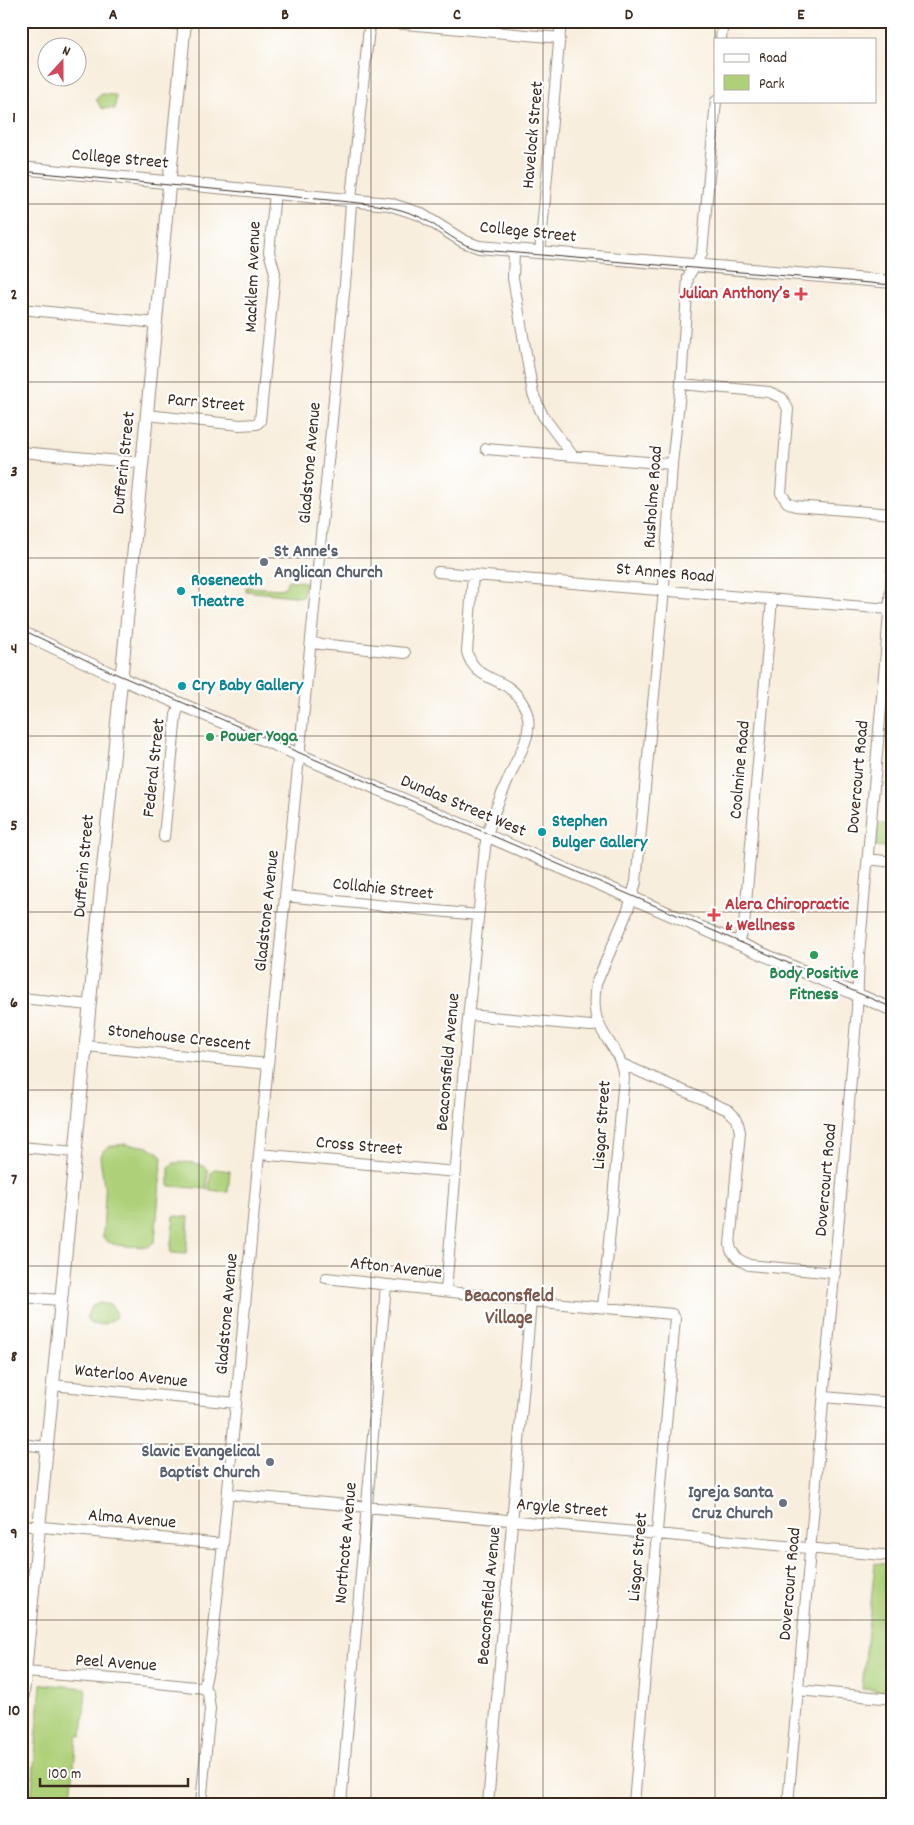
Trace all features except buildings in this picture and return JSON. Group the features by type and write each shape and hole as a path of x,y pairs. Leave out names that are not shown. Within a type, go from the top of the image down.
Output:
{"main road":[{"name":"Dufferin Street","path":"21,1714 184,23"},
{"name":"College Street","path":"21,168 351,200 404,208 426,217 471,245 514,251 893,282"},
{"name":"Dundas Street West","path":"21,632 120,678 893,1010"}],"street":[{"path":"152,21 184,23"},
{"name":"Havelock Street","path":"540,253 561,21"},
{"path":"722,38 723,21"},
{"path":"376,22 560,38"},
{"name":"Gladstone Avenue","path":"201,1804 210,1709 208,1693 204,1688 211,1654 228,1494 259,1154 311,643 368,34 370,26 376,22"},
{"name":"Rusholme Road","path":"631,898 636,882 639,854 663,590 672,464 681,384 688,277 702,253 716,102"},
{"name":"Macklem Avenue","path":"260,421 275,273 269,252 275,193"},
{"path":"514,251 513,278 533,394 542,416 573,456"},
{"path":"21,309 156,323"},
{"path":"681,384 769,392 782,398 788,409 781,493 782,498 787,502 795,506 893,514"},
{"name":"Parr Street","path":"147,415 240,425 258,424 260,421"},
{"path":"486,449 672,464"},
{"path":"21,452 142,463"},
{"name":"Dovercourt Road","path":"788,1804 835,1273 858,995 859,955 890,652 889,609 893,560"},
{"name":"St Annes Road","path":"438,572 889,609"},
{"name":"Beaconsfield Avenue","path":"446,1291 478,915 487,836 490,824 525,742 529,724 526,710 517,694 483,674 469,660 467,652 473,575"},
{"name":"Coolmine Road","path":"737,944 744,926 772,599"},
{"path":"311,643 405,653"},
{"name":"Federal Street","path":"164,837 176,715 180,704"},
{"path":"868,859 893,862"},
{"name":"Collahie Street","path":"286,896 478,915"},
{"name":"Lisgar Street","path":"603,1307 624,1078 622,1064 599,1025 595,1007 596,984 631,898"},
{"path":"21,998 90,1005"},
{"path":"469,1015 591,1026 599,1025"},
{"name":"Stonehouse Crescent","path":"86,1046 268,1064"},
{"path":"622,1064 721,1106 737,1119 740,1132 730,1245 738,1260 760,1267 835,1273"},
{"path":"21,1147 75,1152"},
{"name":"Cross Street","path":"259,1154 456,1172"},
{"name":"Afton Avenue","path":"326,1278 379,1283 386,1286 672,1314"},
{"name":"Northcote Avenue","path":"341,1804 386,1286"},
{"path":"21,1296 60,1300"},
{"name":"Beaconsfield Avenue","path":"488,1804 531,1301"},
{"name":"Lisgar Street","path":"634,1804 675,1318 672,1314"},
{"name":"Waterloo Avenue","path":"52,1385 236,1404"},
{"path":"824,1397 893,1403"},
{"path":"21,1444 46,1447"},
{"name":"Argyle Street","path":"228,1494 893,1556"},
{"name":"Alma Avenue","path":"21,1526 223,1544"},
{"name":"Peel Avenue","path":"25,1672 204,1688"},
{"path":"798,1690 893,1698"}],"green space":[{"path":"102,94 116,95 115,109 101,108 96,99"},
{"path":"288,580 305,582 303,597 246,591 246,587 281,589 285,587"},
{"path":"878,823 893,825 893,848 876,846"},
{"path":"125,1144 151,1148 159,1153 162,1158 155,1241 148,1247 117,1245 106,1241 103,1237 105,1193 100,1157 104,1150 111,1146"},
{"path":"174,1163 196,1163 208,1169 207,1189 169,1186 169,1167"},
{"path":"215,1169 230,1171 228,1192 209,1190 211,1172"},
{"path":"174,1216 189,1217 186,1254 170,1253"},
{"path":"100,1303 111,1305 116,1311 115,1318 109,1322 97,1325 88,1322 88,1312 93,1305"},
{"path":"875,1563 893,1565 893,1692 862,1689"},
{"path":"41,1684 86,1688 82,1736 77,1736 71,1797 68,1804 21,1804 21,1801 31,1802"}],"tram line":[{"path":"21,171 381,206 402,210 422,218 465,245 482,250 893,285"},
{"path":"21,629 107,670 893,1008"}],"place":[{"name":"Julian Anthony’s","path":"801,294"},
{"name":"St Anne's Anglican Church","path":"264,562"},
{"name":"Roseneath Theatre","path":"181,591"},
{"name":"Cry Baby Gallery","path":"182,686"},
{"name":"Power Yoga","path":"210,737"},
{"name":"Stephen Bulger Gallery","path":"542,832"},
{"name":"Alera Chiropractic & Wellness","path":"714,915"},
{"name":"Body Positive Fitness","path":"814,955"},
{"name":"Slavic Evangelical Baptist Church","path":"270,1462"},
{"name":"Igreja Santa Cruz Church","path":"783,1503"}],"district":[{"name":"Beaconsfield Village","path":"509,1308"}]}
